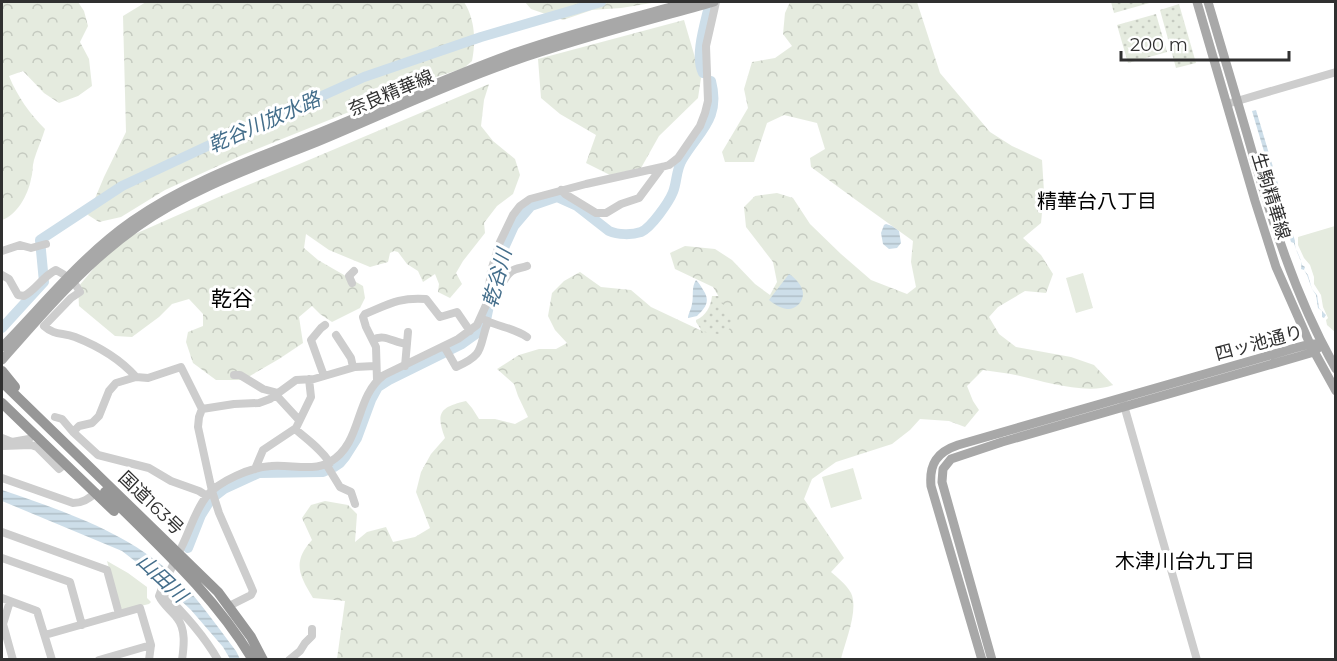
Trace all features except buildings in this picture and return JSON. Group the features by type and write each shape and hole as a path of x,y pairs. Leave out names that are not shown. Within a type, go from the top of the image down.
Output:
{"highway":[{"path":"2,371 30,404 68,441 74,452"},
{"name":"国道163号","path":"2,382 19,404 189,575 226,619 253,660"},
{"name":"国道163号","path":"2,391 74,452 175,561 208,581 230,606 263,660"},
{"path":"2,403 124,520 157,544"}],"main road":[{"name":"奈良精華線","path":"667,12 688,2"},
{"name":"奈良精華線","path":"2,347 103,243 157,205 206,180 513,53 667,12 715,2"},
{"name":"生駒精華線","path":"1197,2 1265,233 1281,279 1335,392"},
{"name":"生駒精華線","path":"1208,2 1282,253 1300,297 1335,369"},
{"name":"奈良精華線","path":"2,360 70,279"},
{"name":"四ッ池通り","path":"992,660 942,482 943,469 951,459 1123,403 1322,344"},
{"name":"四ッ池通り","path":"982,660 931,486 932,467 942,453 949,448 1123,403"}],"street":[{"path":"445,349 456,367 470,361 479,352 496,254 513,215 520,206 530,199 561,190 669,165 678,158 700,126 705,113 708,93 706,46 715,2"},
{"path":"1227,104 1335,72"},
{"path":"561,190 596,213 606,213 621,204 639,198 662,167"},
{"path":"2,250 20,245 31,248 46,244"},
{"path":"491,289 500,287 512,271 526,266"},
{"path":"2,275 9,279 18,295 24,296 56,270 70,279 80,292 44,326 51,332 77,338 110,354 136,377"},
{"path":"352,283 349,276 354,271"},
{"path":"377,381 376,347 366,327 364,315 404,298 428,300 440,317 457,312 470,331"},
{"path":"182,660 185,643 179,620 159,596 197,512 210,493 234,477 255,469 290,465 328,466 341,454 353,435 364,400 369,389 377,381 384,375 445,349 484,320"},
{"path":"484,320 512,328 528,337"},
{"path":"324,376 311,340 325,325"},
{"path":"405,366 408,332"},
{"path":"336,335 351,358 353,367"},
{"path":"373,340 383,336 407,344"},
{"path":"202,409 259,403 270,399 296,380 324,376 353,367 375,366"},
{"path":"73,432 79,426 92,423 99,416 116,383 136,377 148,378 181,367 202,409 198,427 210,493 253,591 251,595 230,606"},
{"path":"234,375 240,375 263,389 277,394 299,420"},
{"path":"255,469 263,450 295,429 311,397 309,379"},
{"path":"1123,403 1197,660"},
{"path":"55,417 62,419 98,455 148,468 171,482 210,493"},
{"path":"295,429 325,456 340,487 351,492 355,504"},
{"path":"2,438 12,442 29,439"},
{"path":"2,446 31,445 37,447 59,469 65,464"},
{"path":"2,478 73,503 87,500 96,493"},
{"path":"2,532 107,570 119,614"},
{"path":"2,558 70,582 82,625"},
{"path":"161,589 211,648 218,660"},
{"path":"2,598 37,611 52,660"},
{"path":"10,601 3,624 14,660"},
{"path":"45,635 140,608 151,645 149,660"},
{"path":"289,660 312,636 312,628"},
{"path":"99,660 151,645"}],"green space":[{"path":"2,2 78,2 84,11 88,26 80,42 89,59 92,86 78,96 59,103 44,93 23,71 9,76 24,104 45,129 34,160 30,185 24,198 12,214 2,220"},
{"path":"146,2 464,2 474,30 472,61 464,68 396,90 349,112 240,156 165,190 121,217 99,222 88,215 126,132 123,16"},
{"path":"525,2 658,2 592,10 563,20 531,9"},
{"path":"790,2 917,2 940,73 990,132 1012,146 1042,160 1044,192 1041,223 1023,238 1041,255 1053,274 1046,293 1025,291 998,307 989,317 999,334 1016,347 1071,357 1094,365 1113,385 1103,388 1079,388 983,370 967,386 979,410 965,427 949,421 920,419 892,444 836,462 812,479 804,499 844,558 831,572 847,587 853,600 852,617 841,659 337,659 345,601 313,598 304,582 300,562 312,540 302,518 311,505 325,501 348,505 357,514 355,542 367,532 386,527 393,542 415,537 430,528 416,492 421,472 431,454 445,438 441,422 442,412 446,408 466,401 479,419 495,419 515,424 528,417 514,384 497,369 519,355 539,349 556,349 567,343 555,330 548,316 552,293 564,281 580,272 601,287 631,290 651,307 704,332 725,335 734,322 713,287 675,269 670,253 685,246 715,249 732,260 755,284 770,295 777,282 773,262 746,227 744,207 755,196 777,193 793,198 810,224 871,280 907,294 916,287 911,262 913,241 811,167 810,158 825,149 817,123 784,115 767,123 754,162 725,162 722,152 748,108 744,89 752,62 775,58 792,46 783,34 785,13"},
{"path":"1111,2 1153,2 1114,13"},
{"path":"1179,4 1196,63 1176,68 1160,10"},
{"path":"1156,14 1167,52 1128,63 1117,25"},
{"path":"684,20 701,78 698,98 659,136 641,168 610,175 586,163 596,135 560,114 541,98 538,59"},
{"path":"489,84 484,100 481,126 493,141 515,159 520,175 513,194 497,206 484,223 485,233 456,273 462,284 450,298 438,292 439,284 435,274 423,282 418,271 407,264 398,252 390,253 388,262 370,267 329,250 306,234 304,248 318,260 363,286 365,298 360,308 332,322 312,306 299,317 303,343 243,380 216,380 193,363 186,342 188,332 203,326 203,314 189,299 172,304 132,337 115,336 79,306 78,287 106,254 126,238"},
{"path":"1336,226 1335,332 1327,325 1328,318 1321,295 1314,284 1310,265 1298,245 1298,237"},
{"path":"1083,273 1093,308 1076,313 1066,278"},
{"path":"712,296 719,296 735,316 735,338 701,333 696,320 707,310"},
{"path":"853,468 862,499 831,508 822,477"},
{"path":"107,561 147,587 147,598 151,602 124,610 120,608"}],"water":[{"path":"1256,110 1296,249 1294,243 1291,242 1252,111"},
{"path":"886,224 899,231 901,243 897,248 889,249 883,244 881,233"},
{"path":"789,274 800,285 803,296 797,306 787,309 769,300"},
{"path":"696,280 705,293 707,303 697,316 688,318 692,304"},
{"name":"山田川","path":"2,490 74,516 141,550 181,582 202,606 240,659 230,659 223,647 191,610 158,579 122,551 2,501"}],"waterway":[{"name":"乾谷川放水路","path":"2,328 44,282 40,240 122,186 364,77 481,37 601,2"},
{"name":"乾谷川","path":"703,73 700,48 710,2"},
{"name":"乾谷川","path":"188,548 201,515 211,499 224,489 259,473 323,472 334,467 345,457 357,438 378,387 462,344 476,334 486,320 499,259 514,226 531,206 557,197 577,206 609,231 625,234 645,230 671,196 680,164 711,115 713,105 711,81"}],"district":[{"name":"精華台八丁目","path":"1097,201"},
{"name":"乾谷","path":"232,298"},
{"name":"木津川台九丁目","path":"1185,561"}]}
